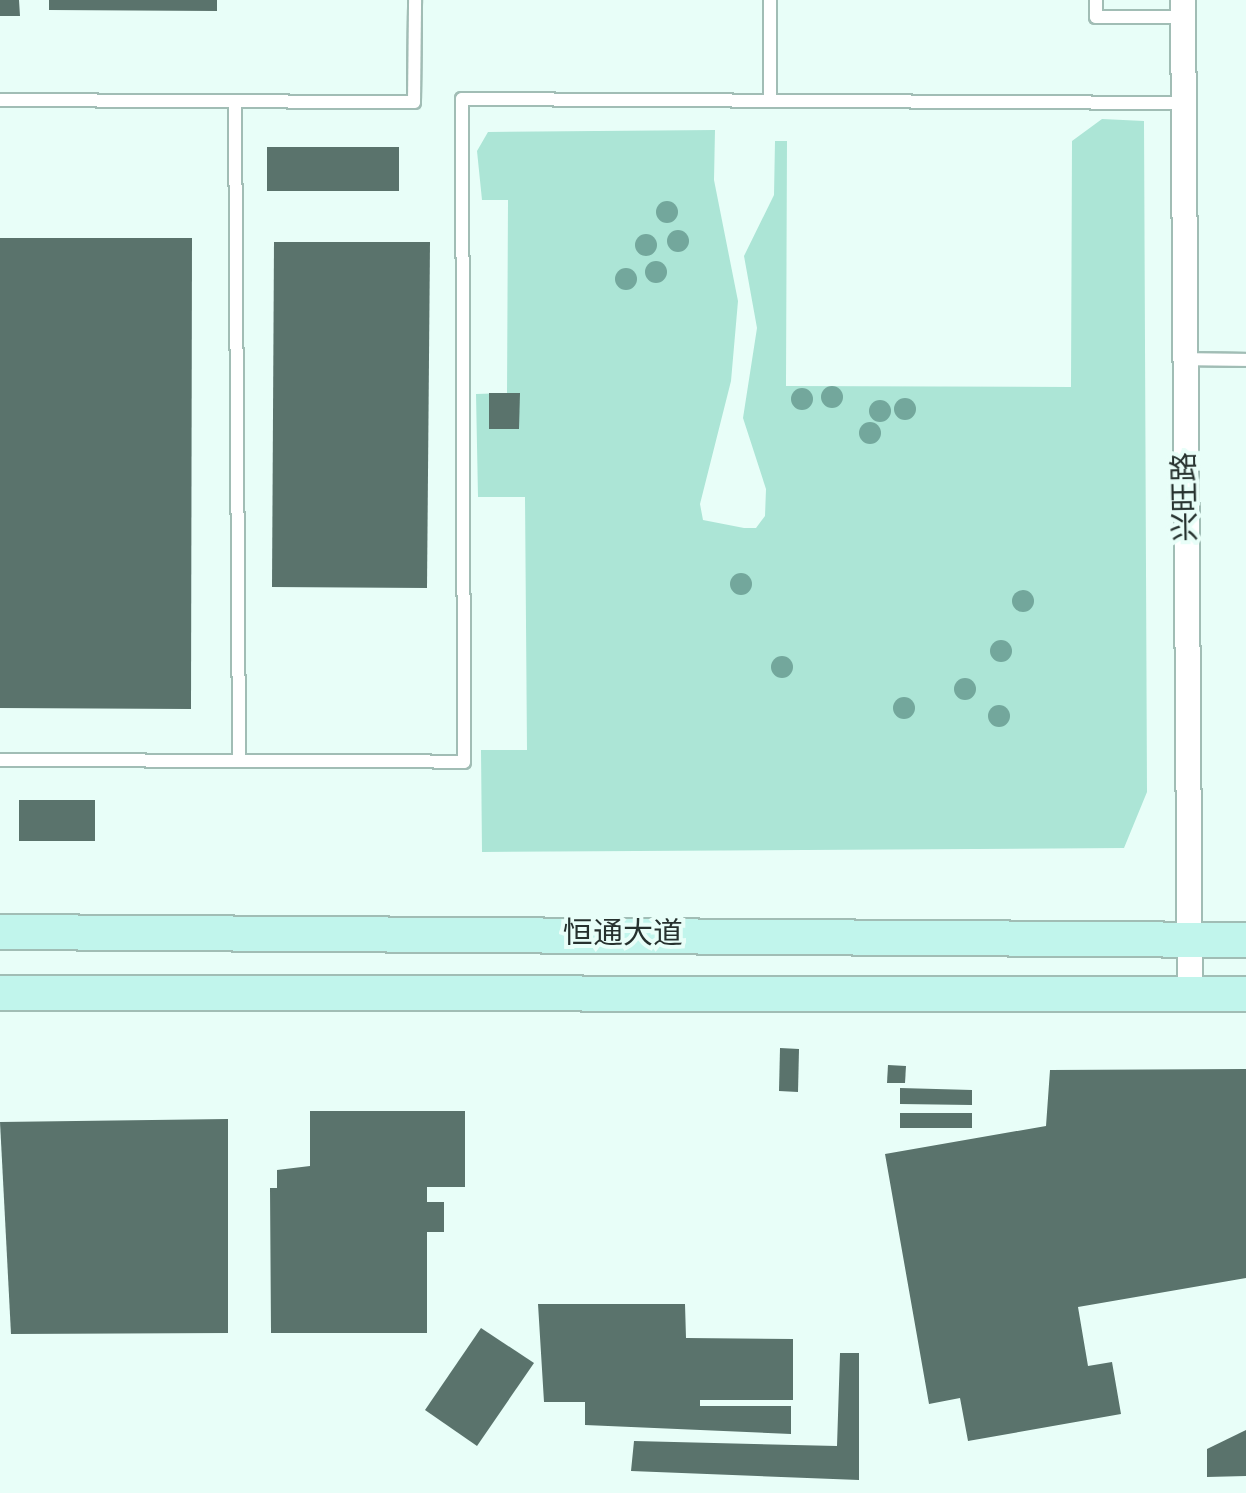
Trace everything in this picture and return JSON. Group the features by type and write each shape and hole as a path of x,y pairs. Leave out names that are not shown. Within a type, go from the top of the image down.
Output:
{"main road":[{"name":"恒通大道","path":"0,932 1246,940"},
{"name":"恒通大道","path":"0,993 1246,994"}],"street":[{"name":"兴旺路","path":"1183,8 1183,359 1190,994"}],"lane":[{"path":"0,100 414,102 415,0"},
{"path":"770,0 770,101"},
{"path":"1096,0 1096,17 1183,8"},
{"path":"0,760 464,762 462,99 1183,103"},
{"path":"235,101 239,761"},
{"path":"1183,359 1246,360"}],"green space":[{"path":"1102,119 1144,121 1147,792 1124,848 482,852 481,750 527,750 525,497 478,497 476,394 507,393 508,200 482,200 477,151 488,132 715,130 714,180 738,301 731,381 700,504 703,520 756,528 765,516 766,489 743,418 757,328 744,256 774,195 775,141 787,141 786,386 1071,387 1072,141"}],"building":[{"path":"0,0 19,0 20,16 0,16"},
{"path":"49,0 217,0 217,11 49,10"},
{"path":"267,147 399,147 399,191 267,191"},
{"path":"0,238 192,238 191,709 0,708"},
{"path":"274,242 430,242 427,588 272,587"},
{"path":"489,393 520,393 519,429 489,429"},
{"path":"19,800 95,800 95,841 19,841"},
{"path":"780,1048 799,1049 798,1092 779,1091"},
{"path":"888,1065 906,1066 905,1083 887,1083"},
{"path":"1246,1069 1246,1278 1078,1307 1088,1366 1112,1362 1121,1414 968,1441 960,1398 929,1404 885,1154 1046,1126 1050,1070"},
{"path":"900,1088 972,1090 972,1105 900,1104"},
{"path":"310,1111 465,1111 465,1187 427,1187 427,1202 444,1202 444,1232 427,1232 427,1333 271,1333 270,1188 277,1188 277,1170 310,1166"},
{"path":"900,1113 972,1113 972,1128 900,1128"},
{"path":"228,1119 228,1333 11,1334 0,1122"},
{"path":"538,1304 685,1304 686,1338 793,1339 793,1400 700,1400 700,1406 791,1406 791,1434 585,1425 585,1402 544,1402"},
{"path":"481,1328 534,1363 477,1446 425,1410"},
{"path":"840,1353 859,1353 859,1480 631,1471 634,1441 837,1446"},
{"path":"1246,1430 1246,1476 1207,1477 1207,1449"}]}
